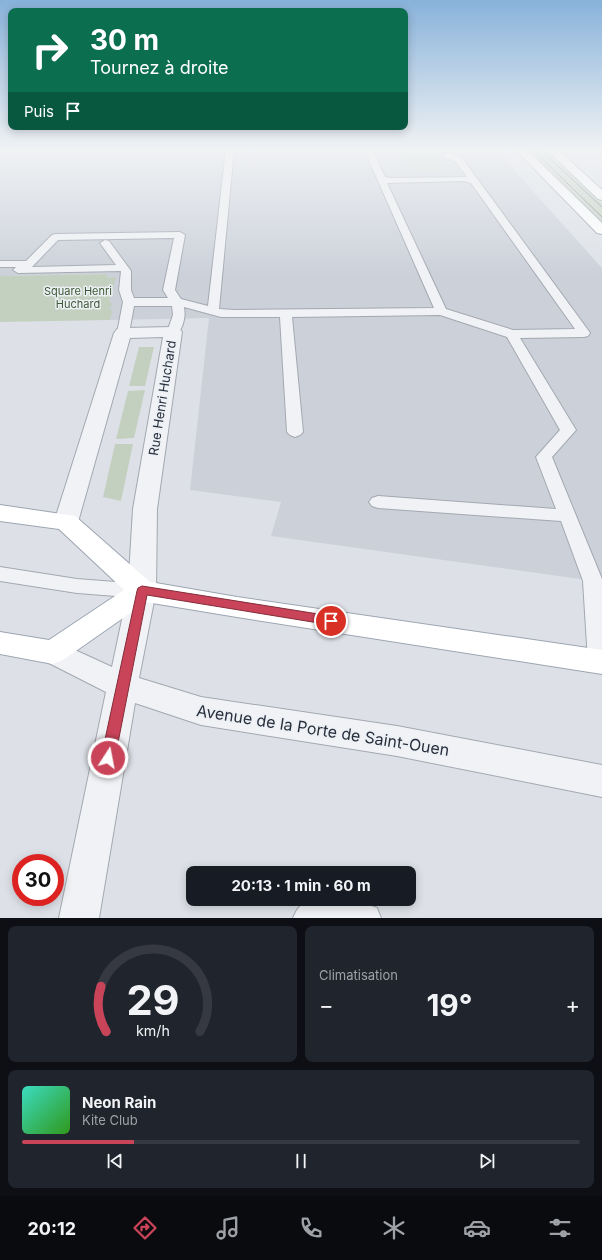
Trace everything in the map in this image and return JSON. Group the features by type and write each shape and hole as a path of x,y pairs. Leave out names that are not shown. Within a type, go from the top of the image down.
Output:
{"main road":[{"path":"563,192 602,230"},
{"path":"0,513 66,522 142,591 237,607 600,661"},
{"path":"53,652 142,591"},
{"name":"Avenue de la Porte de Saint-Ouen","path":"0,643 53,652"}],"street":[{"name":"Rue Henri Huchard","path":"79,918 106,768 142,591 145,509 173,332 123,333"},
{"path":"66,522 123,333"},
{"name":"Avenue de la Porte de Saint-Ouen","path":"53,652 123,686 201,711 397,741 602,781"},
{"path":"69,918 79,918"}],"lane":[{"path":"213,310 225,192"},
{"path":"387,192 442,311"},
{"path":"129,302 177,302 235,314 442,311 512,334 584,333 482,192"},
{"path":"0,264 29,264 55,237 180,235 169,290 177,302 180,312 173,332"},
{"path":"106,243 126,271 125,290 129,302 123,333"},
{"path":"0,270 124,268"},
{"path":"286,313 295,432"},
{"path":"512,334 568,430 544,457 593,581 600,661"},
{"path":"378,502 568,516"},
{"path":"0,574 77,586 142,591"},
{"path":"308,918 310,915 333,910 367,918"}],"shaded area":[{"path":"0,192 534,192 602,268 602,582 271,536 281,502 190,490 209,318 110,320 112,311 110,310 109,302 115,278 106,278 107,274 0,276"}],"green space":[{"path":"571,192 590,192 602,203 602,222"},
{"name":"Square Henri Huchard","path":"108,274 106,278 116,277 109,302 112,303 110,310 113,310 110,320 0,322 0,276"},
{"path":"139,347 154,347 145,386 129,386"},
{"path":"145,390 134,438 116,439 128,391"},
{"path":"115,444 133,444 121,501 103,497"}],"tram line":[{"path":"576,192 602,217"},
{"path":"586,192 602,207"}],"route":[{"path":"108,758 142,591 331,621"}]}
